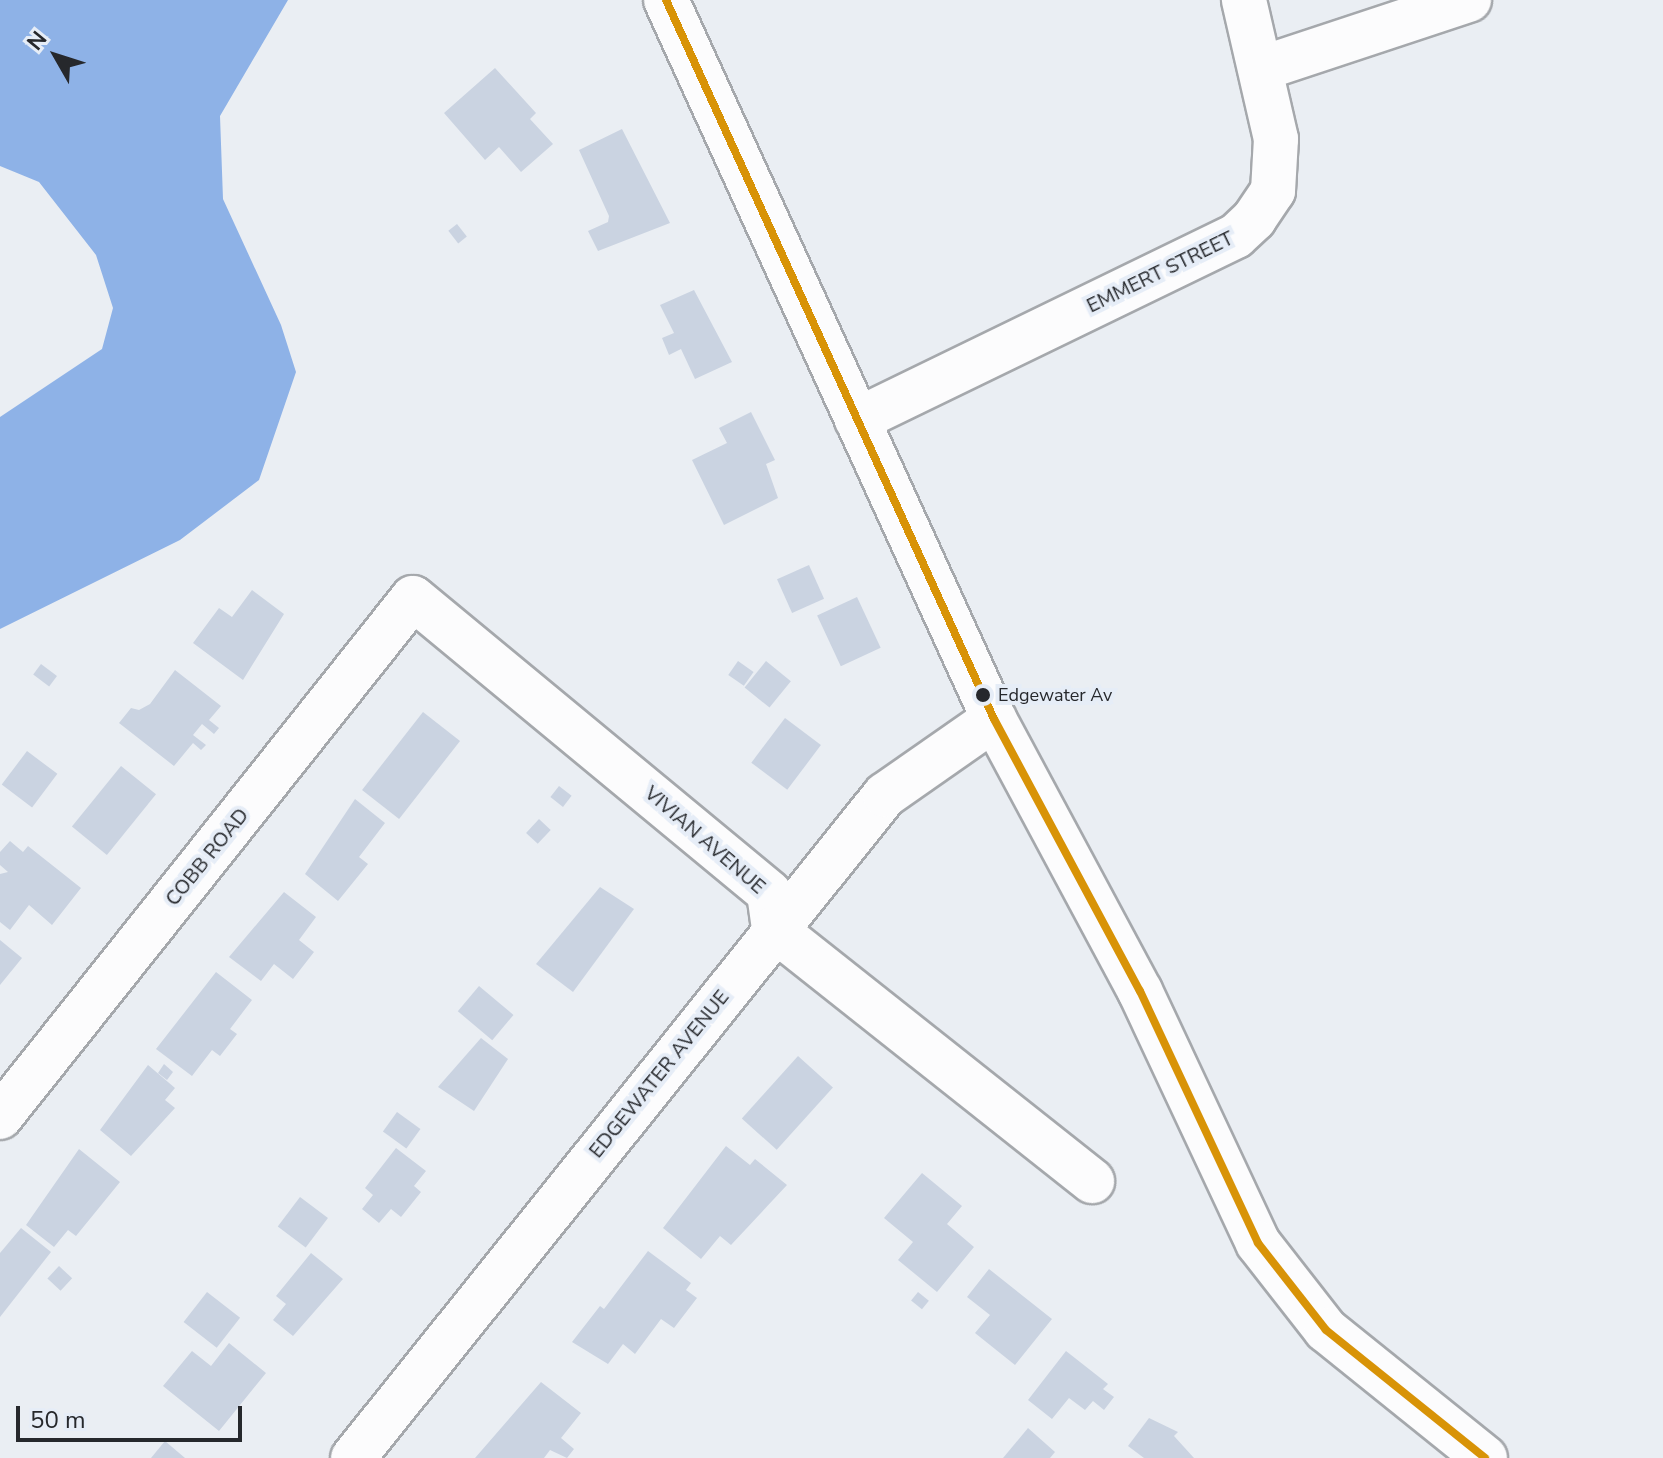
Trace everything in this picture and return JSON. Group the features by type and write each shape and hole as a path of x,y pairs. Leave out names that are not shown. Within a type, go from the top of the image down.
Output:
{"street":[{"path":"666,0 994,719 1140,991 1258,1243 1326,1330 1485,1458"},
{"name":"EMMERT STREET","path":"857,420 1236,236 1273,191 1276,139 1263,68 1244,0"},
{"path":"1263,68 1469,0"},
{"name":"VIVIAN AVENUE","path":"413,598 769,893 774,929"},
{"name":"COBB ROAD","path":"0,1117 413,598"},
{"name":"EDGEWATER AVENUE","path":"353,1458 774,929 885,795 994,719"},
{"path":"774,929 1092,1181"}],"water":[{"path":"0,0 288,0 220,116 223,199 281,325 296,372 259,480 180,540 0,629 0,417 102,349 113,308 96,255 39,182 0,166"}],"building":[{"path":"495,68 536,113 530,119 553,144 521,172 499,147 485,160 444,113"},
{"path":"622,129 670,223 598,251 588,231 608,222 609,216 579,150"},
{"path":"457,224 467,237 458,243 448,231"},
{"path":"694,290 732,362 695,379 681,349 669,355 662,338 674,333 660,305"},
{"path":"751,412 775,460 766,464 778,498 724,525 692,460 727,443 719,428"},
{"path":"809,565 824,599 792,613 777,579"},
{"path":"252,590 284,614 243,680 193,643 219,608 232,617"},
{"path":"857,597 881,648 841,666 817,616"},
{"path":"738,661 754,672 744,686 728,675"},
{"path":"766,661 791,681 769,708 745,687"},
{"path":"41,664 57,676 49,686 33,674"},
{"path":"175,670 221,706 209,720 219,728 214,734 202,724 193,735 206,745 201,750 193,743 174,766 119,723 131,708 139,710 150,704"},
{"path":"423,712 460,741 399,819 362,790"},
{"path":"785,718 821,745 787,790 751,763"},
{"path":"27,751 57,774 32,807 2,785"},
{"path":"121,766 156,794 107,855 72,827"},
{"path":"559,786 572,796 563,807 550,797"},
{"path":"355,799 385,823 359,857 368,864 338,901 305,874"},
{"path":"539,819 551,830 538,844 526,833"},
{"path":"10,841 23,852 28,846 81,888 52,925 29,905 10,930 0,922 0,874 8,872 0,865 0,852"},
{"path":"600,887 634,909 573,992 536,964"},
{"path":"284,892 316,917 299,940 314,952 293,979 274,964 261,981 229,957"},
{"path":"0,940 22,958 0,985"},
{"path":"216,972 252,1000 230,1029 237,1034 220,1056 212,1050 192,1076 156,1049"},
{"path":"479,986 513,1015 492,1040 458,1011"},
{"path":"481,1038 508,1059 474,1111 438,1087"},
{"path":"798,1056 833,1087 777,1150 742,1118"},
{"path":"164,1064 173,1072 167,1080 158,1073"},
{"path":"148,1065 175,1088 165,1100 175,1108 131,1156 100,1130"},
{"path":"397,1112 420,1129 406,1148 383,1131"},
{"path":"726,1146 750,1165 755,1159 787,1185 731,1245 720,1236 701,1259 663,1228"},
{"path":"396,1148 426,1171 414,1186 421,1192 401,1217 391,1209 379,1223 362,1209 373,1195 365,1188"},
{"path":"79,1149 120,1182 76,1236 68,1230 54,1247 26,1225"},
{"path":"922,1173 962,1206 947,1224 974,1247 937,1292 898,1260 913,1242 884,1218"},
{"path":"300,1197 328,1218 306,1248 278,1227"},
{"path":"21,1228 51,1252 0,1317 0,1253"},
{"path":"648,1251 691,1283 686,1290 697,1298 674,1328 661,1319 635,1354 623,1344 608,1364 572,1342 600,1306 604,1309"},
{"path":"311,1253 343,1279 293,1336 273,1320 286,1304 276,1296"},
{"path":"59,1266 72,1278 61,1291 47,1278"},
{"path":"989,1269 1052,1319 1015,1365 975,1333 990,1315 967,1297"},
{"path":"207,1292 240,1318 217,1348 184,1322"},
{"path":"918,1292 929,1301 922,1309 911,1301"},
{"path":"229,1343 266,1373 219,1431 163,1386 192,1351 211,1366"},
{"path":"1066,1351 1108,1384 1103,1389 1114,1397 1104,1410 1093,1401 1085,1410 1069,1398 1052,1419 1028,1400"},
{"path":"541,1382 581,1413 561,1438 574,1449 567,1458 550,1450 544,1458 475,1458"},
{"path":"1149,1418 1178,1432 1174,1436 1194,1458 1144,1458 1128,1446"},
{"path":"1028,1428 1055,1452 1050,1458 1003,1458"},
{"path":"165,1441 185,1458 151,1458"}],"transit line":[{"path":"666,0 994,719 1140,991 1258,1243 1326,1330 1485,1458"}],"place":[{"name":"Edgewater Av","path":"983,695"}]}
